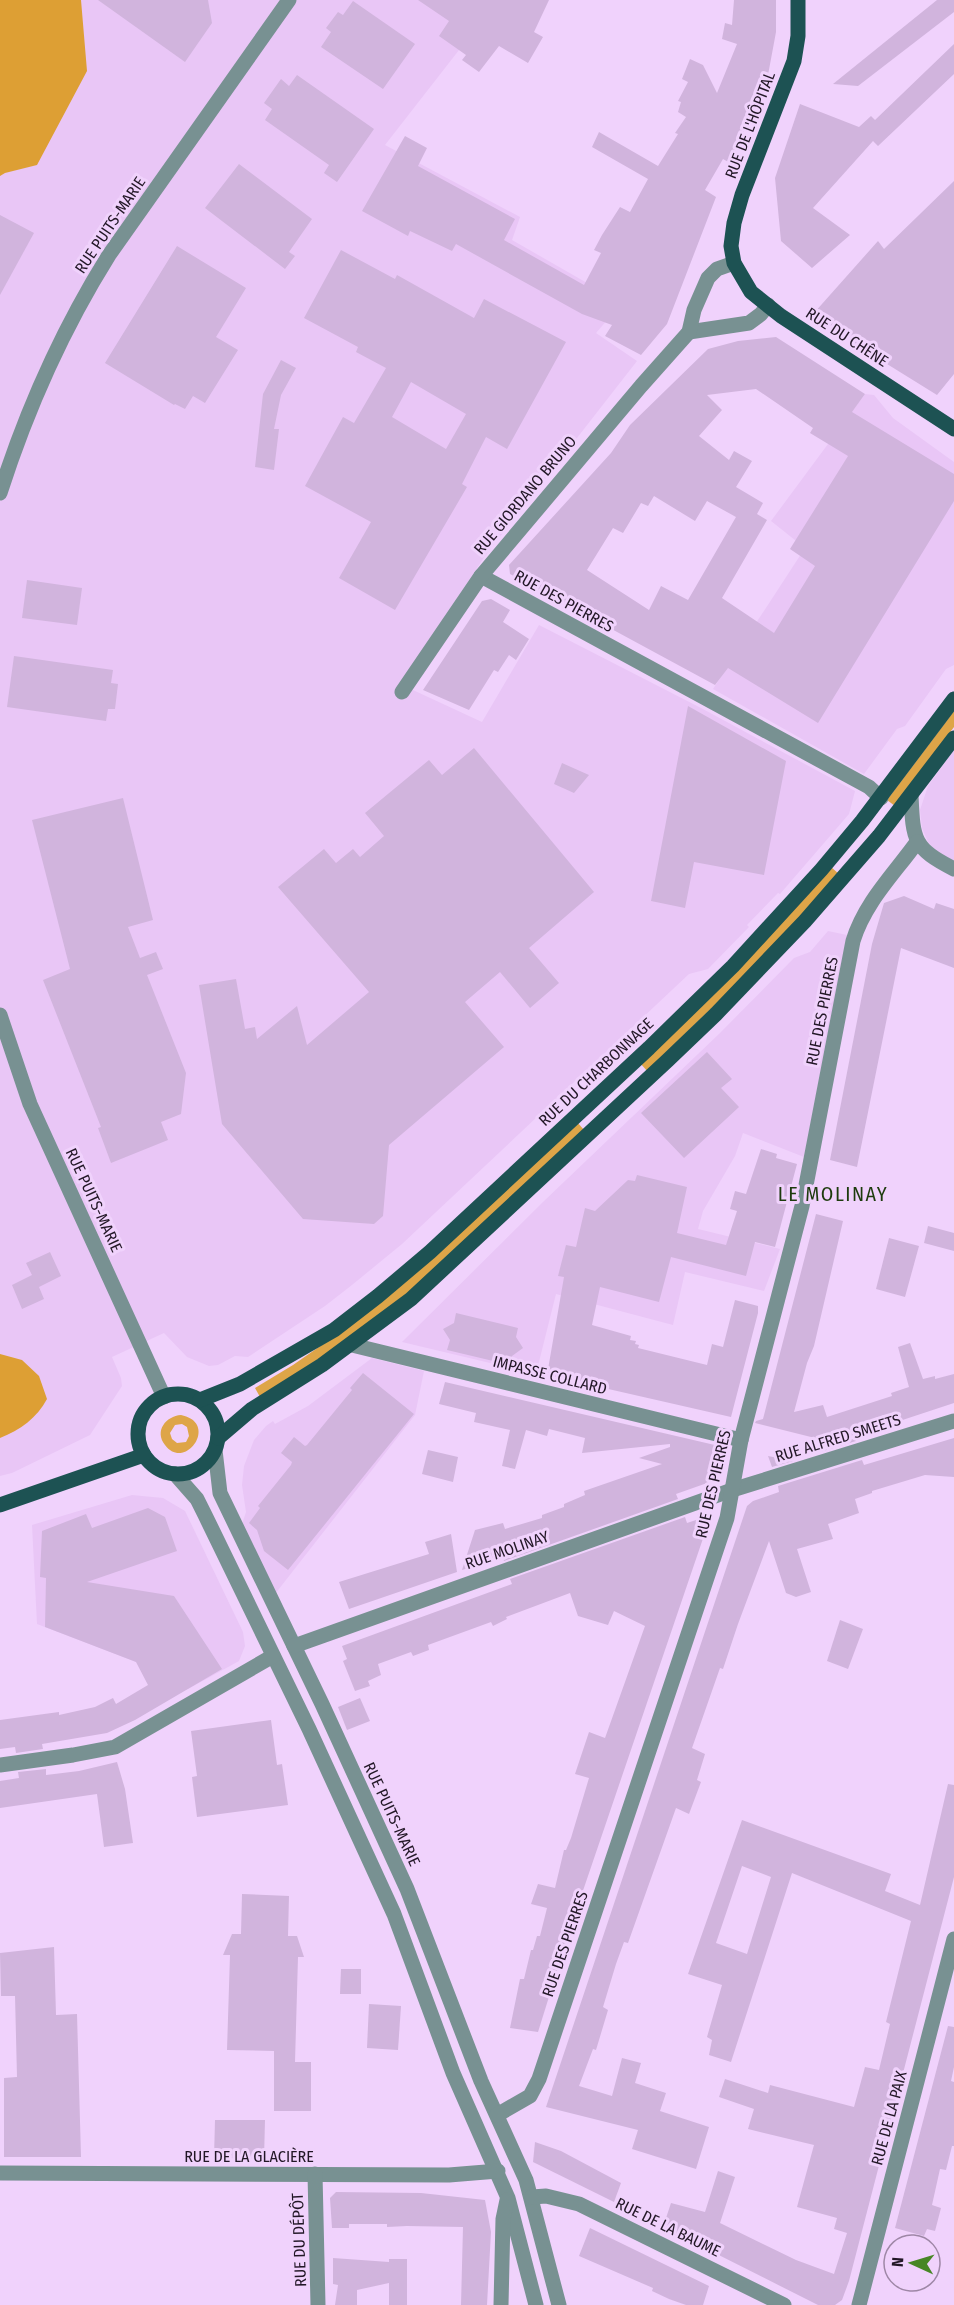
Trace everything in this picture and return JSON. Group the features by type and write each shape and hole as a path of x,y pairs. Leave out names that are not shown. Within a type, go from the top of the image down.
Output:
{"main road":[{"name":"RUE DE L'HÔPITAL","path":"734,263 731,246 734,223 742,195 794,61 798,36 798,0"},
{"name":"RUE DU CHÊNE","path":"734,263 751,292 768,305 954,429"},
{"name":"RUE DU CHARBONNAGE","path":"200,1400 231,1388 294,1351 314,1342 358,1312 411,1270 691,1008 821,870 881,798 954,699"},
{"path":"217,1444 215,1418 211,1410 200,1400 182,1394 164,1396 154,1402 140,1421 138,1432 140,1444 144,1455 152,1465 175,1474 188,1474 204,1466 217,1444 252,1409 352,1345 433,1280 716,1014 805,921 911,795 954,738"},
{"path":"0,1505 144,1455"}],"street":[{"name":"RUE PUITS-MARIE","path":"0,493 32,402 57,346 87,289 289,0"},
{"name":"RUE GIORDANO BRUNO","path":"402,692 482,576 689,332 694,310 708,278 717,269 734,263"},
{"path":"689,332 749,322 761,314 768,305"},
{"name":"RUE DES PIERRES","path":"482,576 869,787 881,798"},
{"path":"911,795 913,825 917,842 926,852 954,869"},
{"name":"RUE DES PIERRES","path":"497,2115 530,2096 539,2079 721,1538 727,1518 741,1440 802,1206 858,927 870,903 917,842"},
{"name":"RUE PUITS-MARIE","path":"0,1015 30,1104 164,1396"},
{"name":"IMPASSE COLLARD","path":"352,1345 741,1440"},
{"name":"RUE ALFRED SMEETS","path":"732,1490 954,1421"},
{"name":"RUE PUITS-MARIE","path":"217,1444 220,1493 407,1889 477,2072 518,2161 531,2197 559,2305"},
{"path":"175,1474 197,1499 205,1515 394,1914 453,2073 508,2198 536,2305"},
{"name":"RUE MOLINAY","path":"294,1646 732,1490"},
{"path":"0,1765 74,1755 127,1741 273,1656"},
{"name":"RUE DE LA PAIX","path":"859,2305 954,1939"},
{"name":"RUE DE LA GLACIÈRE","path":"0,2173 449,2175 498,2171"},
{"name":"RUE DU DÉPÔT","path":"315,2174 318,2305"},
{"name":"RUE DE LA BAUME","path":"531,2197 546,2196 579,2204 784,2305"},
{"path":"501,2305 503,2219 508,2198"}],"shaded area":[{"path":"0,0 81,0 87,71 37,165 0,176"},
{"path":"70,0 498,0 385,145 520,217 512,240 622,303 596,333 637,361 485,556 400,684 482,722 539,625 701,708 855,791 849,814 780,894 778,893 747,925 749,927 708,969 689,974 402,1244 352,1285 325,1306 248,1357 235,1356 218,1365 209,1366 187,1357 164,1333 112,1357 122,1386 90,1435 12,1473 0,1476 0,166"},
{"path":"865,394 874,395 893,418 954,462 954,665 946,669 905,726 897,729 864,774 713,689 805,548 771,521"},
{"path":"954,711 954,727 895,806 887,800"},
{"path":"954,750 954,863 928,842 922,828 920,810 928,786"},
{"path":"831,867 839,874 754,967 647,1071 641,1064"},
{"path":"828,931 847,935 804,1157 743,1133 735,1156 703,1211 698,1229 780,1249 764,1291 685,1272 673,1325 556,1294 536,1374 402,1342 794,958 810,952"},
{"path":"578,1123 584,1130 413,1289 319,1359 260,1397 255,1388 352,1324"},
{"path":"0,1354 22,1360 39,1376 47,1399 27,1423 0,1438"},
{"path":"372,1358 424,1371 415,1415 275,1594 242,1524 246,1512 242,1485 244,1466 254,1440 273,1421 275,1424 308,1406"},
{"path":"181,1415 192,1420 198,1427 195,1443 181,1453 173,1452 165,1445 161,1435 166,1421","holes":["182,1424 187,1427 189,1436 186,1442 177,1443 172,1439 170,1433 175,1425"]},
{"path":"132,1495 163,1498 185,1511 243,1632 245,1646 239,1661 188,1689 147,1666 37,1624 32,1525"}],"building":[{"path":"98,0 208,0 212,23 185,62"},
{"path":"418,0 549,0 534,32 543,37 528,63 499,46 479,72 462,60 466,55 439,36 449,21"},
{"path":"734,0 776,0 776,32 768,75 730,163 723,159 705,190 716,197 667,324 641,355 605,336 612,325 582,314 456,244 452,251 410,231 408,236 362,211 405,136 427,148 418,166 515,219 504,240 584,285 601,253 594,250 602,235 620,207 630,212 648,179 592,147 599,132 658,166 686,117 678,112 681,102 678,101 688,82 682,79 690,59 703,65 717,93 737,44 722,39 725,23 732,25"},
{"path":"937,0 954,0 954,12 858,86 833,84"},
{"path":"353,1 415,44 383,89 321,47 331,32 326,28 338,12 343,15"},
{"path":"954,44 954,74 878,146 873,141 813,208 850,235 812,268 781,241 775,178 800,104 859,127 871,116 875,120"},
{"path":"297,75 374,129 337,182 324,173 329,165 265,120 272,109 264,103 281,79 289,86"},
{"path":"239,164 312,219 289,252 295,256 285,269 205,208"},
{"path":"954,181 954,374 937,395 858,346 814,313 878,241 884,249"},
{"path":"0,215 34,233 0,295"},
{"path":"177,246 246,288 216,337 238,350 205,403 193,396 185,409 174,405 105,363"},
{"path":"341,250 395,279 397,275 474,318 484,299 566,342 507,449 486,437 462,484 467,487 395,610 339,578 371,522 305,486 343,417 354,423 386,368 356,352 358,347 304,318","holes":["411,382 466,414 446,449 392,417"]},
{"path":"776,337 865,394 852,412 954,474 954,501 818,723 728,668 715,685 510,574 509,565 611,453 630,425 708,349 738,341","holes":["756,389 813,428 810,433 848,456 790,549 815,566 774,633 722,598 767,520 757,514 763,503 736,487 752,461 734,451 729,460 699,436 722,410 707,395","654,496 695,521 707,501 736,517 688,600 661,586 649,610 587,570 613,528 623,533 641,503 648,506"]},
{"path":"281,360 296,368 281,395 274,429 279,429 274,470 255,467 263,394"},
{"path":"27,580 82,588 77,625 22,618"},
{"path":"491,599 510,610 503,622 529,639 516,660 509,655 498,672 494,670 469,710 423,690 482,601"},
{"path":"14,656 113,670 111,683 118,684 115,709 108,709 106,721 7,707"},
{"path":"688,706 786,761 764,875 694,862 685,908 651,901"},
{"path":"474,748 594,892 529,948 559,983 530,1008 500,972 465,1002 504,1047 389,1145 383,1216 374,1224 303,1219 222,1124 199,985 236,979 245,1029 255,1027 257,1039 297,1006 307,1045 369,992 278,887 324,849 336,863 353,849 360,857 384,836 365,813 429,760 442,775"},
{"path":"562,763 589,775 574,793 554,784"},
{"path":"123,798 153,920 128,927 140,958 156,952 163,969 147,975 186,1073 181,1114 161,1122 168,1140 111,1163 98,1128 101,1127 43,980 70,969 32,820"},
{"path":"904,896 934,909 936,903 954,909 954,968 901,948 857,1167 830,1160 872,944 884,903"},
{"path":"707,1052 732,1079 721,1088 739,1107 684,1158 641,1113"},
{"path":"761,1149 777,1154 776,1158 797,1164 775,1247 755,1242 746,1276 671,1257 659,1302 600,1287 592,1325 631,1336 630,1340 636,1341 638,1348 707,1365 712,1344 723,1347 735,1300 758,1306 731,1417 547,1375 564,1277 558,1276 566,1245 576,1247 585,1208 595,1211 628,1180 635,1181 637,1175 687,1187 677,1233 726,1245 737,1211 730,1209 735,1191 746,1194"},
{"path":"816,1214 843,1221 814,1346 794,1412 823,1405 827,1417 892,1396 891,1393 909,1387 898,1347 910,1343 923,1379 935,1376 935,1379 954,1374 954,1403 854,1436 856,1441 820,1452 823,1440 755,1423 763,1419"},
{"path":"928,1226 954,1233 954,1251 924,1243"},
{"path":"889,1238 919,1246 905,1297 876,1289"},
{"path":"50,1252 61,1276 39,1287 44,1299 22,1309 12,1285 32,1275 26,1263"},
{"path":"456,1313 518,1328 516,1337 523,1348 512,1356 510,1365 447,1350 450,1340 443,1329 454,1323"},
{"path":"363,1373 414,1414 288,1570 264,1551 257,1530 249,1523 260,1508 258,1506 291,1465 292,1462 281,1453 294,1437 305,1446 307,1445"},
{"path":"445,1382 719,1446 723,1452 717,1475 710,1482 676,1494 678,1499 504,1561 503,1558 462,1570 475,1530 503,1523 505,1529 542,1518 542,1515 564,1507 564,1504 585,1495 584,1491 662,1464 639,1458 670,1447 670,1444 582,1453 585,1438 549,1429 547,1436 526,1430 515,1469 502,1466 510,1430 474,1422 476,1413 439,1404"},
{"path":"954,1438 954,1477 925,1475 872,1491 872,1493 855,1499 859,1513 828,1524 833,1539 797,1549 811,1592 796,1597 786,1593 769,1541 723,1669 720,1668 692,1748 705,1754 697,1780 701,1782 689,1814 676,1808 628,1943 624,1942 616,1964 603,2007 608,2010 596,2050 593,2049 579,2086 612,2096 622,2058 641,2063 635,2083 666,2093 660,2111 709,2127 696,2169 632,2149 638,2130 546,2107 747,1506 753,1501 779,1492 778,1486 862,1460 864,1465"},
{"path":"428,1450 458,1457 453,1482 422,1474"},
{"path":"768,1456 793,1461 772,1467"},
{"path":"148,1508 165,1517 177,1551 87,1582 174,1596 222,1669 135,1720 107,1733 42,1744 43,1749 16,1753 15,1747 0,1749 0,1720 59,1712 59,1715 95,1707 113,1698 116,1704 148,1685 136,1662 45,1627 46,1578 40,1577 42,1531 86,1514 92,1528"},
{"path":"711,1515 573,1920 538,2032 510,2028 520,1979 524,1979 531,1950 533,1950 537,1936 540,1936 547,1908 531,1904 538,1884 555,1888 564,1850 571,1838 589,1778 575,1774 589,1732 605,1738 645,1626 614,1611 608,1625 578,1616 570,1593 506,1617 507,1619 493,1626 491,1622 428,1645 429,1650 413,1656 411,1652 378,1664 381,1675 368,1681 370,1686 355,1691 343,1661 347,1659 342,1646 512,1584 510,1579 685,1517 687,1523"},
{"path":"451,1534 457,1572 349,1609 339,1582 429,1554 425,1542"},
{"path":"840,1620 863,1629 848,1669 827,1661"},
{"path":"360,1698 370,1721 347,1730 338,1707"},
{"path":"271,1720 277,1765 282,1764 288,1805 197,1817 192,1777 197,1776 191,1731"},
{"path":"117,1762 125,1789 133,1843 104,1847 97,1794 0,1808 0,1781 19,1778 18,1772 46,1769 46,1775 79,1771"},
{"path":"948,1784 954,1785 954,1877 849,2281 842,2300 835,2305 818,2305 663,2227 671,2203 705,2212 718,2171 735,2177 720,2223 796,2260 834,2274 847,2233 834,2229 837,2218 797,2207 814,2145 748,2129 754,2109 719,2097 725,2079 768,2093 770,2085 854,2107 865,2067 879,2070 890,2024 886,2022 911,1921 792,1873 731,2062 709,2055 712,2040 707,2037 722,1985 688,1974 742,1820 891,1874 885,1891 920,1905","holes":["742,1866 771,1877 747,1954 716,1943"]},
{"path":"242,1894 289,1896 288,1936 297,1936 304,1957 298,1957 295,2062 311,2062 311,2111 274,2111 274,2051 227,2050 230,1955 223,1955 232,1934 241,1934"},
{"path":"54,1947 56,2015 77,2014 81,2157 4,2157 4,2078 17,2077 15,1996 1,1996 0,1953"},
{"path":"341,1969 361,1969 361,1994 340,1994"},
{"path":"369,2004 401,2006 398,2050 367,2048"},
{"path":"948,2026 954,2027 954,2067 951,2081 954,2082 954,2146 952,2146 946,2170 940,2169 932,2205 941,2208 935,2231 927,2229 925,2233 913,2233 895,2228"},
{"path":"215,2120 265,2120 264,2159 214,2158"},
{"path":"535,2142 561,2151 621,2183 614,2202 533,2162"},
{"path":"336,2192 421,2193 485,2200 491,2232 487,2305 461,2305 463,2227 387,2227 387,2224 349,2224 349,2228 332,2228 330,2198"},
{"path":"590,2228 709,2286 703,2305 686,2305 669,2299 652,2291 653,2288 579,2256"},
{"path":"333,2258 389,2262 389,2259 407,2259 407,2305 389,2305 389,2283 357,2290 357,2305 335,2305 338,2285 333,2284"}],"district":[{"name":"LE MOLINAY","path":"833,1194"}]}
